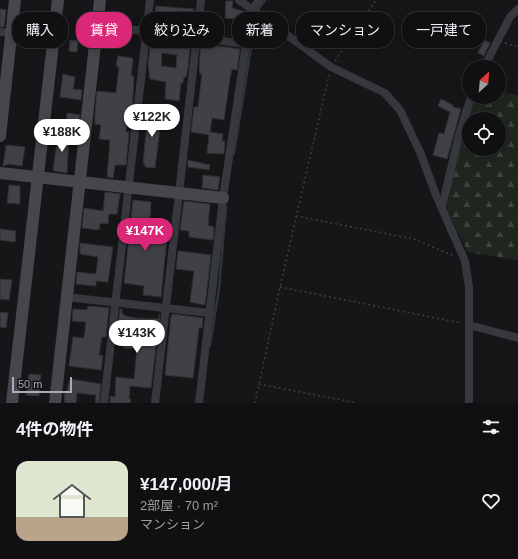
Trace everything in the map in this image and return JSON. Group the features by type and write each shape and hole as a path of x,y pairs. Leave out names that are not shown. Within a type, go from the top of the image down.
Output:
{"street":[{"path":"0,136 6,33 15,0"},
{"path":"12,403 58,0"},
{"path":"99,12 100,0"},
{"path":"148,12 150,0"},
{"path":"200,12 201,0"},
{"path":"239,0 331,67 376,88 385,94 400,110 420,152 465,261 469,287 469,403"},
{"path":"252,10 259,0"},
{"path":"487,60 510,17 518,9"},
{"path":"55,403 94,48"},
{"path":"104,403 144,48"},
{"path":"155,403 196,48"},
{"path":"199,403 223,198 245,48"},
{"path":"442,207 459,135 469,104"},
{"path":"0,173 223,198"},
{"path":"66,297 210,313"},
{"path":"469,325 518,338"}],"path":[{"path":"255,403 322,97 331,67 376,0"},
{"path":"496,41 518,47"},
{"path":"296,216 414,239 465,261"},
{"path":"280,287 469,325"},
{"path":"259,384 356,403"}],"green space":[{"path":"506,92 518,95 518,260 468,252 447,211 452,172 462,138 462,156 506,156 506,112 470,112 472,104 506,104"}],"building":[{"path":"226,1 233,1 232,8 246,12 232,12 232,19 225,18"},
{"path":"156,6 194,9 194,12 155,12"},
{"path":"0,9 6,10 4,27 0,27"},
{"path":"70,40 76,41 77,52 69,51"},
{"path":"486,41 490,43 484,56 478,53 480,48 486,48"},
{"path":"224,47 240,49 237,70 232,69 224,120 212,118 210,132 223,134 222,141 225,141 224,154 207,153 209,135 191,132 194,107 198,107 202,74 200,74 201,48"},
{"path":"150,48 190,48 188,68 186,77 184,77 183,83 181,83 179,101 165,99 166,82 150,79 148,64","holes":["162,53 177,55 176,68 161,66"]},
{"path":"118,56 132,58 131,76 134,76 132,113 128,112 126,132 129,132 126,165 115,165 113,178 107,177 110,140 99,139 101,125 95,124 95,113 97,91 116,93 119,67 116,66"},
{"path":"63,74 75,77 73,89 82,90 81,100 60,97"},
{"path":"441,99 453,105 453,107 461,109 447,159 433,155 439,133 444,134 450,112 438,106"},
{"path":"145,111 162,113 155,168 145,167 145,164 143,164 147,122 147,117 144,117"},
{"path":"67,113 80,115 78,128 66,128"},
{"path":"59,131 69,132 67,173 54,171 53,169"},
{"path":"6,146 25,147 22,166 9,164 3,166"},
{"path":"188,160 210,165 209,170 188,167"},
{"path":"203,175 220,177 218,190 202,188"},
{"path":"9,185 20,186 20,204 7,203"},
{"path":"105,192 120,194 117,214 109,214 108,224 100,223 99,230 82,228 84,208 103,211"},
{"path":"133,200 151,202 149,234 167,238 161,297 143,295 144,286 124,283"},
{"path":"184,201 210,204 208,225 214,227 213,240 189,237 189,231 180,230"},
{"path":"0,229 16,231 15,242 0,240"},
{"path":"80,243 113,247 108,282 96,281 96,286 76,284 77,272 96,274 98,257 80,254"},
{"path":"178,251 211,255 205,305 190,302 194,271 176,269"},
{"path":"0,279 12,280 9,300 0,299"},
{"path":"88,306 109,308 106,337 102,337 99,355 103,356 101,370 69,366 73,337 84,338 86,322 72,321 73,309 87,310"},
{"path":"120,309 122,309 122,314 125,316 136,318 158,319 160,314 151,388 130,386 130,403 110,403 110,396 115,397 116,377 134,379 137,349 123,348 124,335 117,334"},
{"path":"0,312 8,313 6,328 0,327"},
{"path":"173,314 203,318 202,328 199,328 193,378 165,375 171,316"},
{"path":"29,374 41,375 39,396 26,395"},
{"path":"70,379 101,384 99,403 95,403 96,395 77,393 76,403 65,403 64,394 66,394"}],"waterway":[{"path":"258,10 265,0"},
{"path":"234,153 251,48"},
{"path":"210,345 219,289 226,207"}]}
